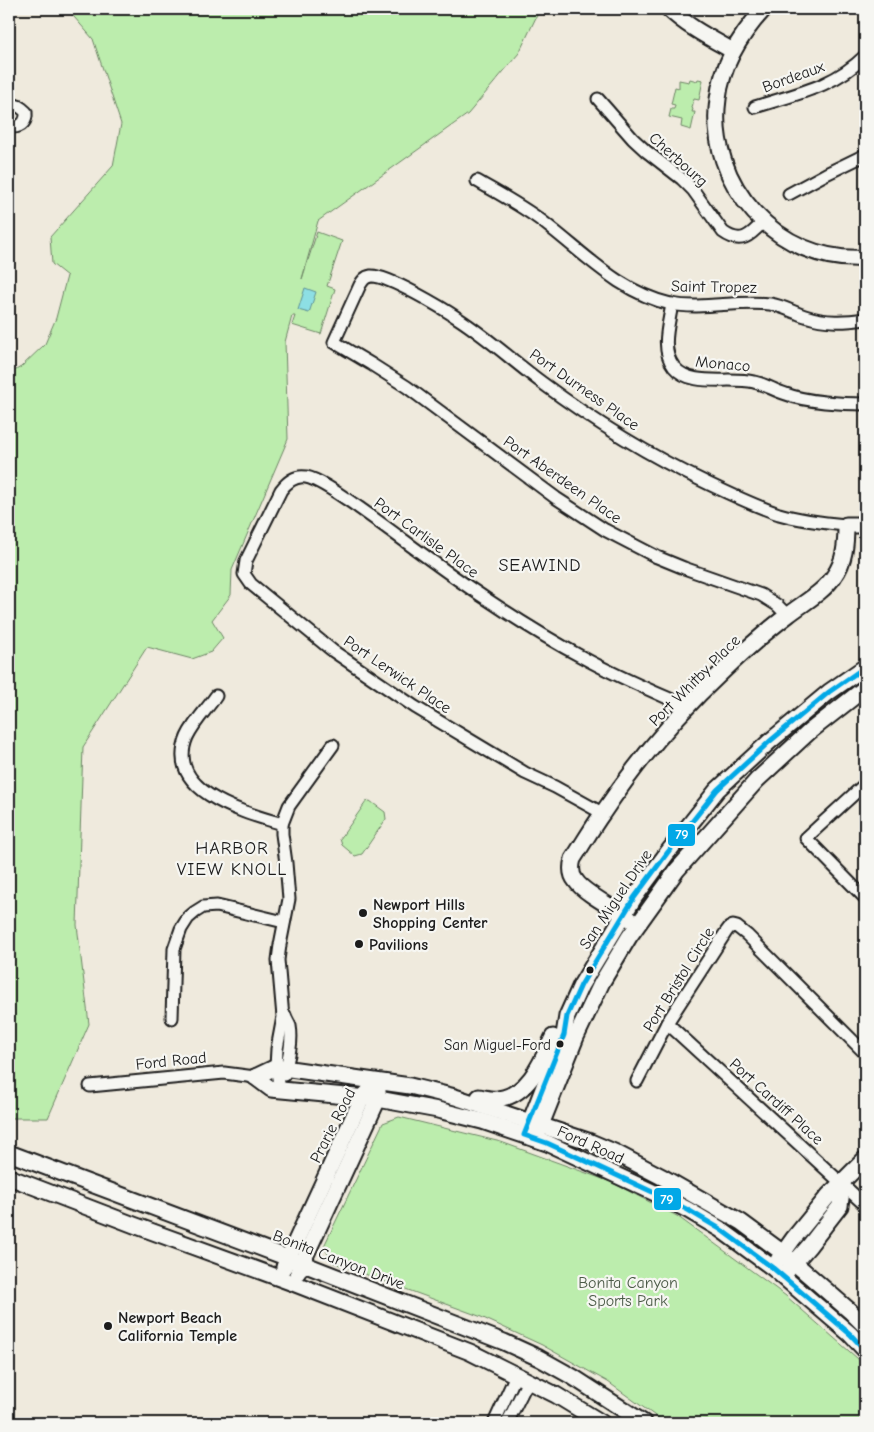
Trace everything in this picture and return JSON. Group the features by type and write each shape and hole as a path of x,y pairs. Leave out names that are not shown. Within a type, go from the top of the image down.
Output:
{"main road":[{"path":"669,9 680,20 695,30 733,51"},
{"path":"764,9 742,36 725,69 716,113 722,157 734,185 746,204 763,222 778,234 812,251 840,257 865,258"},
{"name":"Port Durness Place","path":"846,525 865,525"},
{"name":"Port Whitby Place","path":"624,914 575,881 571,871 573,859 602,813 648,753 688,707 722,672 787,615 820,590 834,576 844,554 846,525"},
{"name":"San Miguel Drive","path":"532,1130 564,1035 566,1020 581,985 624,914 668,852 717,790 769,742 829,692 865,667"},
{"name":"San Miguel Drive","path":"532,1130 602,982 638,924 677,870 756,780 809,732 865,688"},
{"path":"624,914 638,924"},
{"path":"455,1097 497,1099 514,1095 539,1066 556,1030 566,1020"},
{"path":"255,1077 281,1068"},
{"name":"Ford Road","path":"281,1068 410,1086 455,1097 532,1130 688,1210 728,1235 778,1272 850,1334 865,1350"},
{"name":"Ford Road","path":"255,1077 271,1089 378,1099 588,1141 664,1178 742,1222 789,1258 865,1326"},
{"name":"Prarie Road","path":"293,1282 295,1261 362,1098 378,1081"},
{"name":"Prarie Road","path":"278,1277 295,1261 378,1099 378,1081"},
{"name":"Bonita Canyon Drive","path":"9,1153 504,1342 540,1358 573,1377 644,1423"},
{"path":"778,1272 789,1258 840,1206 843,1183 865,1159"},
{"path":"9,1177 293,1282 470,1352 556,1395 602,1423"}],"street":[{"name":"Bordeaux","path":"755,107 817,88 848,71 865,56"},
{"name":"Cherbourg","path":"598,99 633,139 693,190 723,232 728,236 742,239 753,233 763,222"},
{"path":"9,106 19,106 26,112 26,120 20,125 13,127 9,124"},
{"path":"788,194 865,155"},
{"name":"Saint Tropez","path":"477,180 535,216 616,281 634,292 653,299 672,304 693,306 771,304 785,307 819,320 846,322 865,319"},
{"name":"Port Durness Place","path":"334,342 364,279 373,276 388,280 459,319 573,405 665,462 726,492 773,512 807,520 846,525"},
{"name":"Monaco","path":"672,304 666,350 674,366 688,377 742,380 755,382 799,398 847,404 865,404"},
{"name":"Port Aberdeen Place","path":"334,342 406,387 556,498 605,530 630,544 684,568 760,595 777,605 787,615"},
{"name":"Port Carlisle Place","path":"268,516 285,484 294,478 306,477 321,483 378,521 487,600 535,630 582,657 688,707"},
{"name":"Port Lerwick Place","path":"268,516 246,561 244,574 251,584 333,651 415,707 525,773 602,813"},
{"path":"216,696 187,738 184,747 186,770 198,787 218,801 282,824"},
{"path":"280,1089 281,1068 289,1058 290,1027 283,1011 278,960 289,899 282,824 289,806 333,745"},
{"path":"865,784 806,838 865,898"},
{"path":"172,1018 174,949 181,929 188,918 195,912 203,907 217,906 284,922"},
{"name":"Port Bristol Circle","path":"637,1081 667,1022 726,932 733,926 747,935 865,1053"},
{"name":"Port Cardiff Place","path":"667,1022 865,1205"},
{"name":"Ford Road","path":"90,1086 224,1073 255,1077"},
{"path":"494,1423 522,1378"},
{"path":"506,1423 522,1378"}],"green space":[{"path":"69,9 230,9 233,11 234,9 540,9 519,53 468,114 318,221 302,279 317,232 342,241 327,286 335,289 321,334 292,325 295,316 292,316 285,342 288,439 232,570 231,595 212,620 223,638 211,652 192,659 147,647 83,747 77,925 89,1024 48,1118 9,1118 9,374 21,367 45,344 56,318 67,276 52,264 50,237 113,166 121,124 93,39"},
{"path":"690,79 703,80 699,100 694,99 692,112 695,112 691,130 681,127 682,120 669,117 671,109 674,109 675,105 671,104 675,87 679,88 679,80 689,82"},
{"path":"370,801 385,812 386,819 362,854 355,856 342,845 340,839 366,802"},
{"name":"Bonita Canyon Sports Park","path":"399,1117 501,1142 611,1182 677,1216 786,1296 865,1365 865,1423 665,1423 608,1382 542,1345 479,1316 332,1262 324,1246 383,1123"}],"water":[{"path":"305,288 316,292 309,313 298,310"}],"transit line":[{"name":"79","path":"865,667 829,692 769,742 717,790 634,898 581,985 567,1016 564,1035 524,1135 547,1143 659,1195 720,1229 773,1268 850,1334 865,1350"}],"place":[{"name":"Newport Hills Shopping Center","path":"363,913"},
{"name":"Pavilions","path":"359,944"},
{"name":"San Miguel-Ford","path":"560,1044"},
{"name":"Newport Beach California Temple","path":"108,1326"}],"district":[{"name":"SEAWIND","path":"540,565"},
{"name":"HARBOR VIEW KNOLL","path":"232,858"}]}
